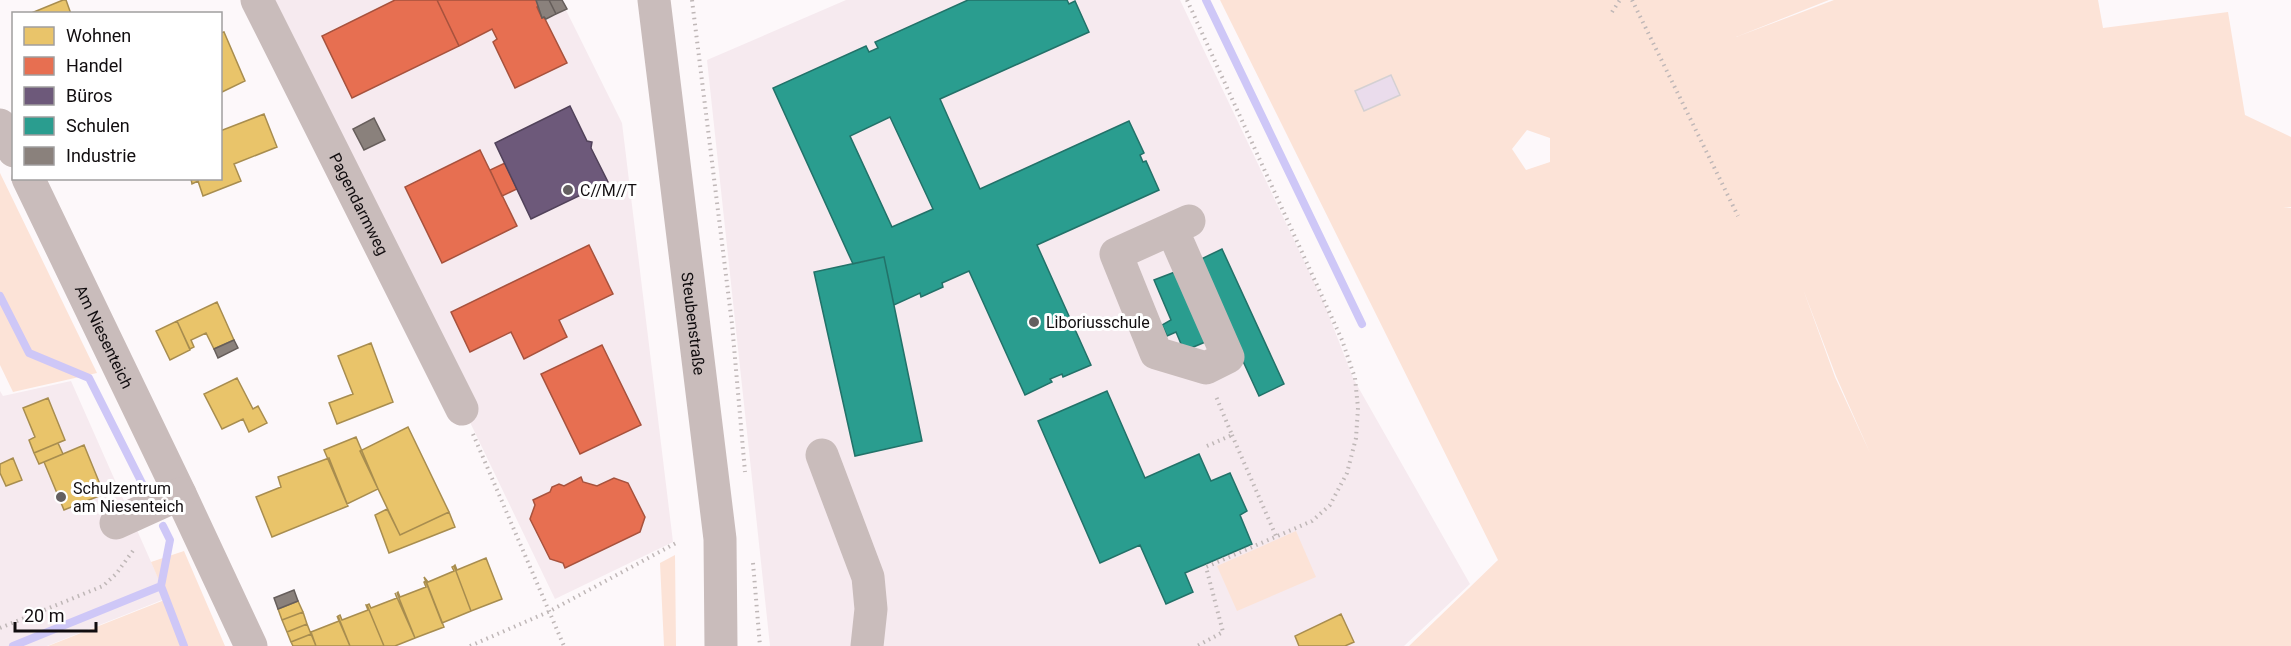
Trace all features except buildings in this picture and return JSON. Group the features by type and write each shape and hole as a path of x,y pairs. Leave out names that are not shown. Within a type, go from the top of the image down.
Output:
{"street":[{"name":"Pagendarmweg","path":"257,0 462,409"},
{"name":"Steubenstraße","path":"654,0 720,539 722,646"},
{"path":"0,125 12,147"},
{"name":"Am Niesenteich","path":"29,180 251,646"},
{"path":"1181,225 1228,357 1206,368 1156,353 1116,254 1181,225"},
{"path":"822,455 868,577 871,609 867,646"},
{"path":"126,535 180,494"}],"path":[{"path":"692,0 732,324 745,479"},
{"path":"1187,0 1326,302 1355,378 1358,408 1356,438 1347,473 1330,505 1312,520 1206,567 1223,632 1197,646"},
{"path":"1612,12 1620,0"},
{"path":"1632,0 1738,216"},
{"path":"1206,368 1276,536"},
{"path":"462,409 564,646"},
{"path":"1207,447 1232,435"},
{"path":"0,628 103,586 116,574 126,535"},
{"path":"470,646 548,612 676,543"},
{"path":"753,563 760,646"}],"shaded area":[{"path":"267,0 561,0 622,123 673,542 555,599"},
{"name":"Liboriusschule","path":"846,0 1180,0 1324,303 1353,378 1470,584 1404,646 770,646 707,60"},
{"path":"1220,0 1829,0 1736,37 1834,0 2098,0 2103,28 2228,12 2245,115 2291,137 2291,207 2283,208 2291,208 2291,646 1409,646 1498,560","holes":["1391,75 1399,95 1364,110 1356,91","1527,130 1550,138 1550,162 1526,170 1512,149","1803,289 1836,376 1870,453 1835,377"]},
{"path":"0,173 97,373 13,392 0,365"},
{"name":"Schulzentrum am Niesenteich","path":"71,381 167,598 47,646 0,646 0,391 3,396"},
{"path":"1296,531 1316,577 1237,611 1217,566"},
{"path":"184,551 225,646 48,646 167,599 151,562"},
{"path":"675,555 676,646 664,646 660,563"}],"waterway":[{"path":"1206,0 1362,324"},
{"path":"0,296 29,353 89,378 148,495"},
{"path":"163,526 170,540 161,586 184,646"},
{"path":"13,646 161,586"}],"place":[{"name":"C//M//T","path":"568,190"},
{"name":"Liboriusschule","path":"1034,322"},
{"name":"Schulzentrum am Niesenteich","path":"61,497"}]}
